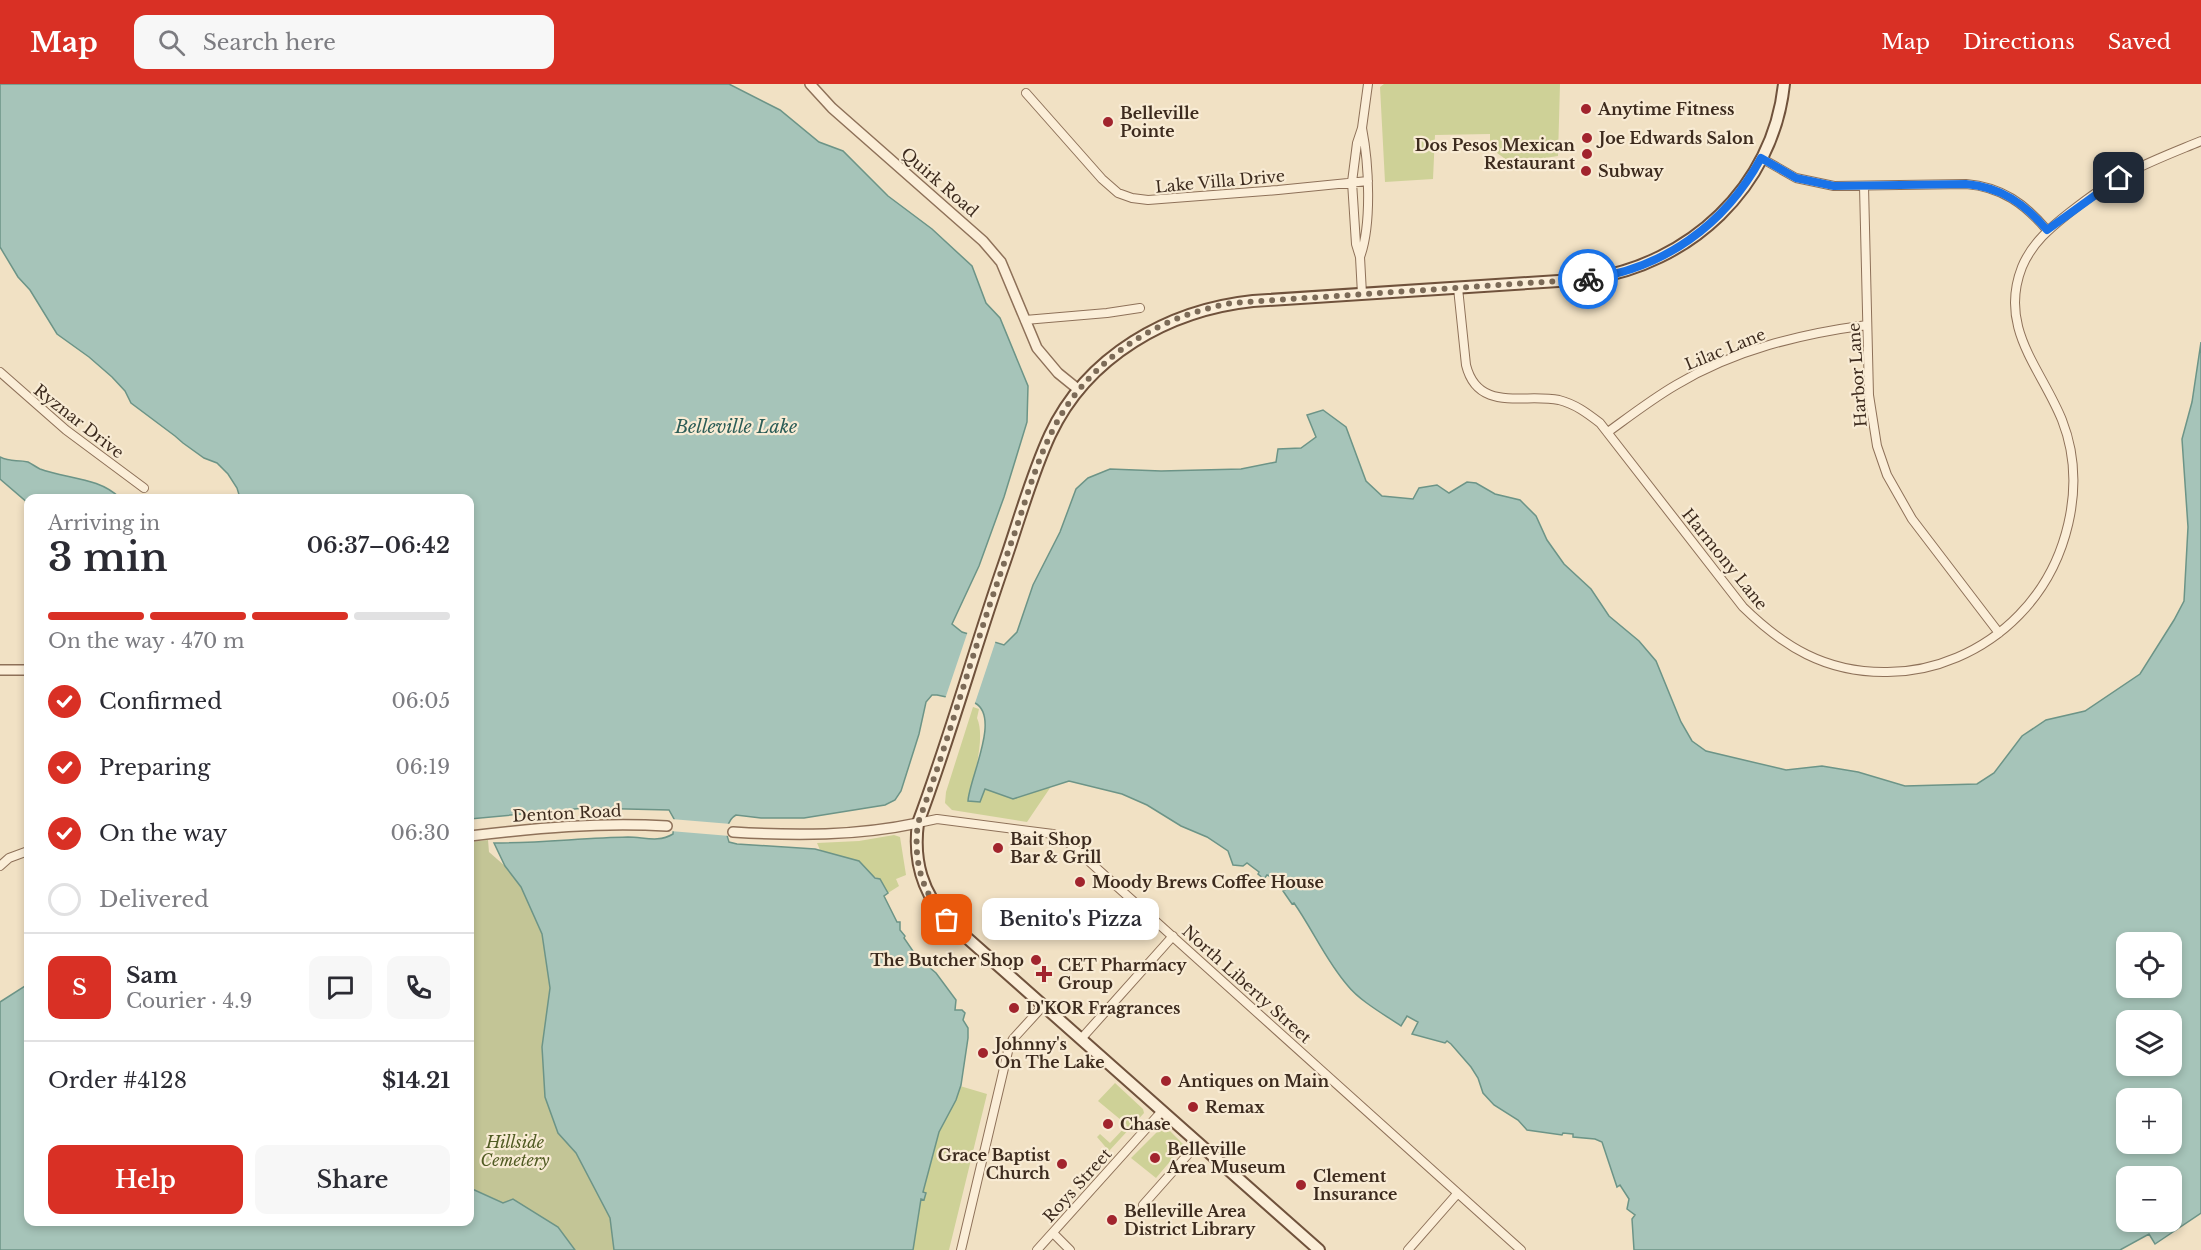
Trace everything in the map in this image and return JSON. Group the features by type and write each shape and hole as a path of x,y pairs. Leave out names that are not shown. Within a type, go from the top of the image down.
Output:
{"main road":[{"path":"1319,1250 942,915 925,889 915,847 918,823 1042,452 1057,421 1095,372 1125,346 1165,323 1188,314 1232,303 1589,279 1618,274 1650,263 1684,245 1714,221 1740,192 1761,158 1774,128 1784,84"}],"street":[{"name":"Quirk Road","path":"810,84 832,108 984,241 1001,262 1037,348 1046,361 1079,390"},
{"path":"1362,294 1352,182 1368,84"},
{"name":"Lake Villa Drive","path":"1026,93 1102,179 1119,193 1132,198 1148,200 1368,181"},
{"path":"1360,257 1366,242 1368,181 1362,128"},
{"name":"Harmony Lane","path":"1458,288 1466,365 1477,387 1487,394 1502,398 1546,398 1567,403 1589,414 1608,432 1743,607 1770,633 1799,652 1848,669 1900,672 1926,668 1954,659 1999,633 2026,608 2049,576 2063,544 2072,505 2072,465 2065,430 2053,401 2023,345 2015,314 2016,291 2022,269 2032,249 2047,230 2098,191 2125,175 2201,141"},
{"path":"1761,158 1786,173 1834,186 1966,184 1985,187 2020,202 2047,230"},
{"name":"Harbor Lane","path":"1864,186 1870,413 1877,446 1887,475 1912,519 1999,633"},
{"path":"1025,320 1107,314 1140,308"},
{"name":"Lilac Lane","path":"1608,432 1677,385 1728,360 1798,336 1867,325"},
{"name":"Ryznar Drive","path":"0,372 66,430 144,488"},
{"path":"0,670 24,670"},
{"name":"North Liberty Street","path":"918,823 937,819 1062,837 1521,1250"},
{"path":"733,832 774,835 846,834 918,823"},
{"name":"Denton Road","path":"474,836 571,825 667,826"},
{"path":"0,866 9,858 24,852"},
{"path":"1081,1038 1173,936"},
{"path":"961,1250 1009,1047 1013,1039 1044,1005"},
{"name":"Roys Street","path":"1037,1250 1162,1111"},
{"path":"1143,1205 1198,1143"},
{"path":"1408,1250 1457,1194"},
{"path":"1053,1233 1070,1250"}],"green space":[{"path":"1384,84 1560,84 1558,156 1511,163 1490,148 1490,134 1435,135 1433,179 1385,182 1380,87"},
{"path":"973,707 979,709 977,718 980,736 978,759 969,800 985,789 1052,785 1027,822 952,810 945,803 946,792"},
{"path":"894,835 900,837 906,875 896,879 899,886 888,893 880,879 873,876 861,863 820,850 817,843 859,841"},
{"name":"Hillside Cemetery","path":"488,840 489,852 505,866 521,887 542,934 550,988 542,1047 558,1133 576,1153 610,1218 614,1250 575,1250 558,1227 474,1190 474,842"},
{"path":"1115,1083 1143,1109 1144,1113 1109,1151 1097,1137 1100,1134 1110,1143 1127,1125 1098,1101"},
{"path":"960,1086 987,1094 949,1250 913,1250 921,1199 924,1199 926,1193 923,1192 939,1132 956,1100"},
{"path":"1164,1125 1184,1145 1156,1178 1131,1158"}],"water":[{"name":"Belleville Lake","path":"0,84 729,84 780,110 819,142 843,151 888,196 932,229 972,266 986,303 1000,318 1028,386 1027,422 1004,497 979,566 952,624 962,632 1004,645 1017,632 1033,585 1060,532 1076,489 1088,478 1110,469 1161,471 1241,469 1276,462 1278,449 1301,448 1316,437 1307,415 1323,410 1346,427 1366,481 1382,496 1413,499 1419,488 1437,485 1449,493 1467,482 1476,483 1495,494 1520,500 1536,516 1547,540 1564,564 1591,589 1609,616 1639,641 1656,661 1681,722 1692,741 1706,751 1786,770 1822,766 1858,772 1905,786 1977,784 1994,773 2022,736 2046,720 2085,711 2140,674 2184,601 2188,527 2182,439 2192,402 2201,342 2201,1213 2182,1226 2182,1166 2116,1166 2116,1232 2173,1232 2155,1244 2149,1234 2120,1250 1634,1250 1632,1219 1635,1215 1627,1209 1629,1199 1620,1185 1617,1187 1602,1142 1573,1137 1573,1134 1563,1133 1562,1135 1527,1130 1518,1120 1494,1105 1483,1093 1471,1067 1451,1044 1447,1041 1445,1043 1412,1034 1418,1022 1407,1016 1401,1026 1359,997 1333,966 1301,913 1294,903 1292,904 1278,881 1267,875 1264,879 1247,863 1243,866 1233,865 1228,851 1207,837 1181,826 1147,805 1122,794 1069,781 1013,799 985,789 980,802 968,801 982,749 985,721 982,710 975,703 932,695 926,702 919,734 901,791 895,800 885,805 804,818 761,818 736,815 729,823 727,831 729,842 737,844 815,849 859,861 875,878 880,879 888,893 884,896 897,922 900,922 900,930 917,957 936,973 956,1000 955,1010 962,1010 965,1013 963,1020 968,1028 968,1038 961,1085 956,1100 939,1132 923,1192 926,1193 924,1200 921,1199 913,1250 614,1250 610,1218 576,1153 558,1133 545,1097 542,1047 550,988 542,934 521,887 505,866 494,843 628,837 662,838 673,834 674,819 669,810 585,808 474,819 474,494 239,494 228,474 217,463 204,458 131,403 125,391 112,377 57,334 30,290 18,277 0,247"},
{"path":"0,457 28,462 40,469 93,482 115,494 24,494 24,500 0,479"},
{"path":"24,987 24,1226 474,1226 474,1190 503,1203 513,1199 558,1227 575,1250 0,1250 0,1002"}],"pier":[{"path":"968,631 996,640 974,706 945,699"},
{"path":"671,819 731,824 730,836 670,831"}],"way so far":[{"path":"947,920 925,889 915,847 918,823 1042,452 1068,404 1095,372 1125,346 1165,323 1188,314 1232,303 1588,279"}],"place":[{"name":"Anytime Fitness","path":"1586,109"},
{"name":"Belleville Pointe","path":"1108,122"},
{"name":"Joe Edwards Salon","path":"1587,138"},
{"name":"Dos Pesos Mexican Restaurant","path":"1587,154"},
{"name":"Subway","path":"1586,171"},
{"name":"Bait Shop Bar & Grill","path":"998,848"},
{"name":"Moody Brews Coffee House","path":"1080,882"},
{"name":"Benito's Pizza","path":"947,920"},
{"name":"The Butcher Shop","path":"1036,960"},
{"name":"CET Pharmacy Group","path":"1044,974"},
{"name":"D'KOR Fragrances","path":"1014,1008"},
{"name":"Johnny's On The Lake","path":"983,1053"},
{"name":"Antiques on Main","path":"1166,1081"},
{"name":"Remax","path":"1193,1107"},
{"name":"Chase","path":"1108,1124"},
{"name":"Belleville Area Museum","path":"1155,1158"},
{"name":"Grace Baptist Church","path":"1062,1164"},
{"name":"Clement Insurance","path":"1301,1185"},
{"name":"Belleville Area District Library","path":"1112,1220"}],"route":[{"path":"1588,279 1618,274 1636,268 1684,245 1728,207 1761,158 1796,178 1834,186 1966,184 1985,187 2020,202 2047,230 2119,178"}]}
